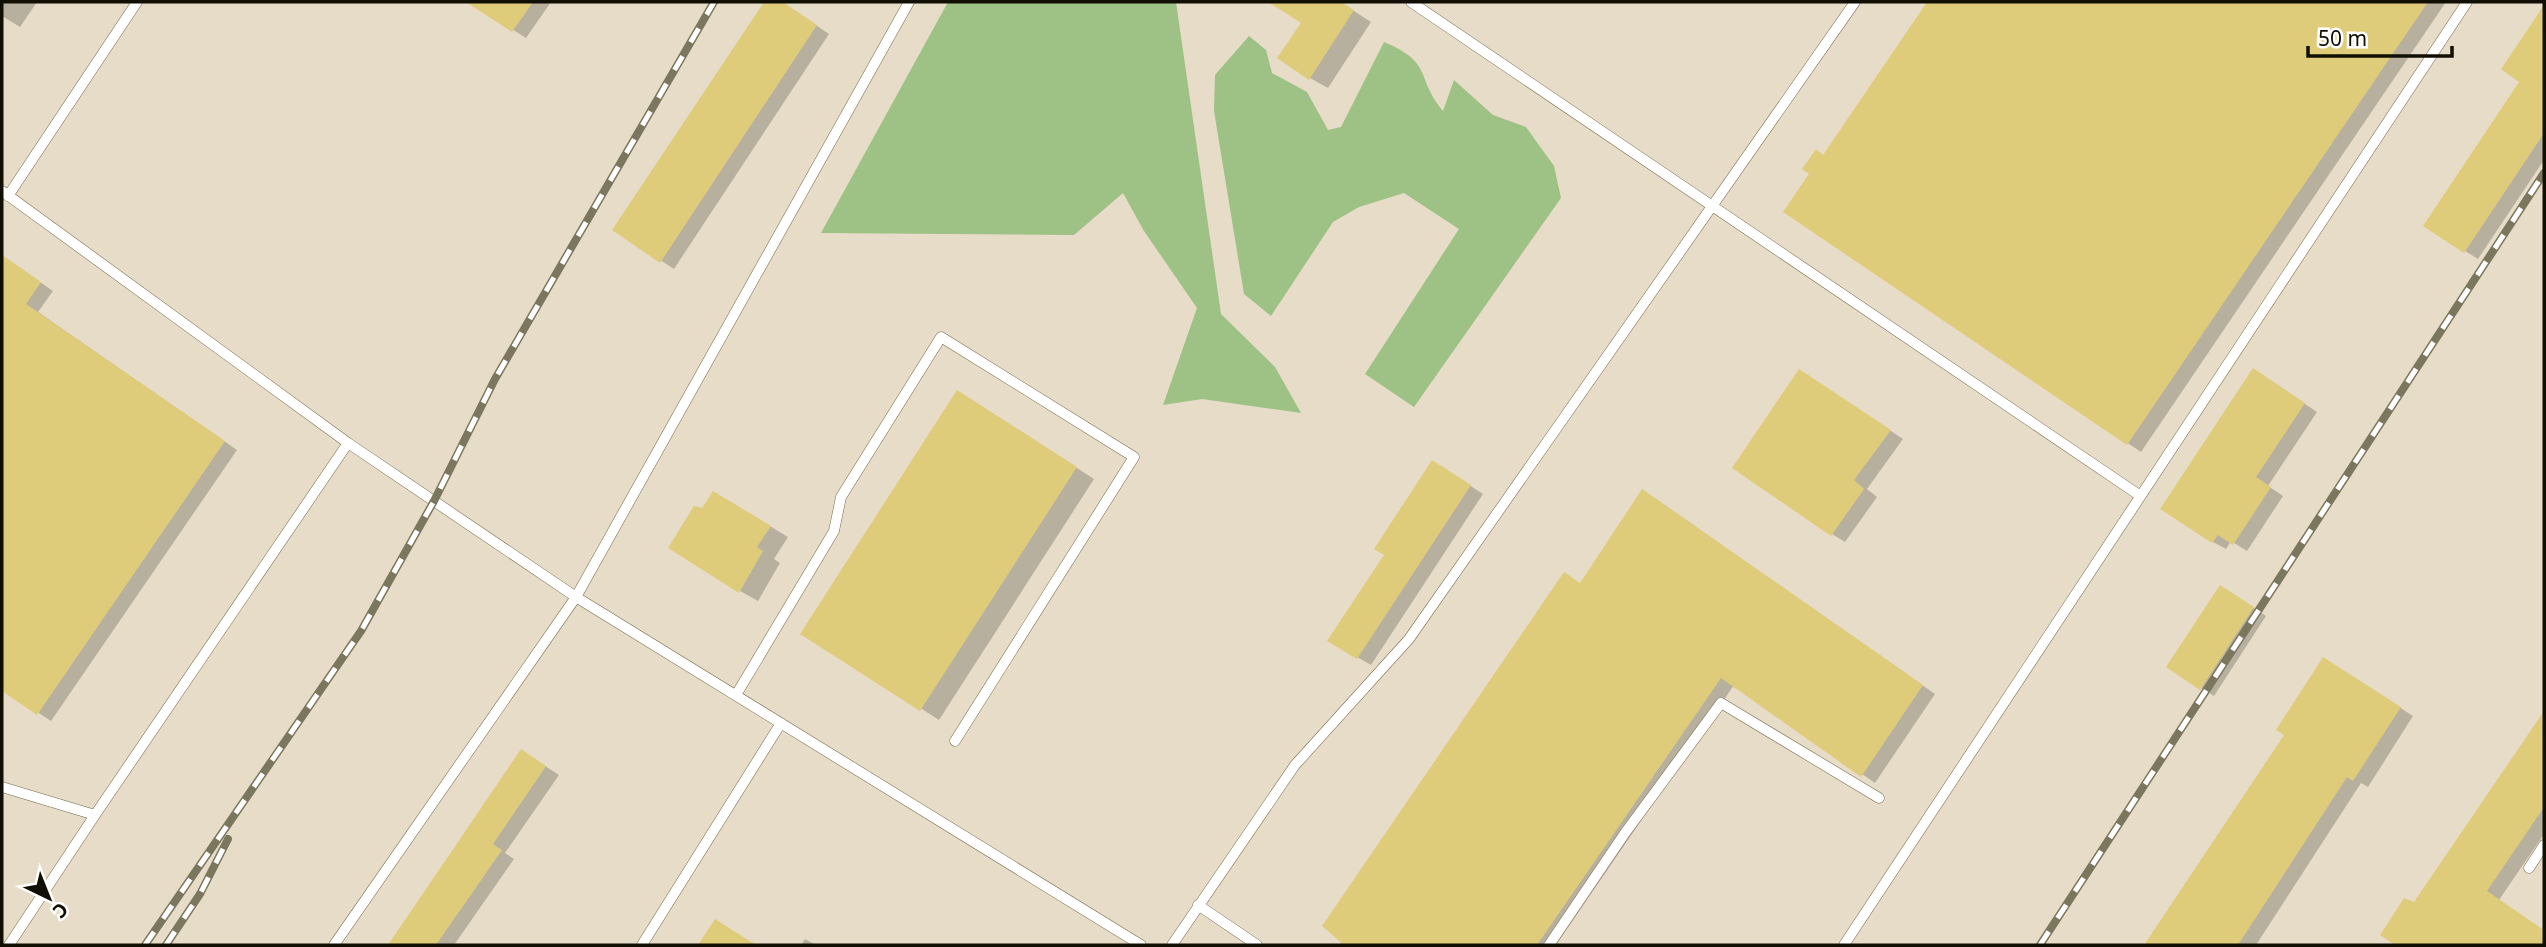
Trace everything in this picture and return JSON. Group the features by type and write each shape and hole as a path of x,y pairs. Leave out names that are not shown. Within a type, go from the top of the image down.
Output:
{"lane":[{"path":"137,2 5,193 348,443 576,597 1141,945"},
{"path":"334,945 576,597 909,2"},
{"path":"1411,2 2139,495"},
{"path":"1172,945 1295,765 1409,639 1854,2"},
{"path":"1844,945 2467,2"},
{"path":"736,695 834,531 841,497 941,337 1134,457 955,741"},
{"path":"9,945 348,443"},
{"path":"1549,945 1625,833 1721,703 1879,798"},
{"path":"642,945 781,723"},
{"path":"2,787 95,815"},
{"path":"2529,869 2544,845"},
{"path":"1198,905 1257,945"}],"shaded area":[{"path":"2,2 2544,2 2544,945 2,945"}],"green space":[{"path":"948,2 1176,2 1221,314 1275,367 1301,413 1202,399 1163,405 1197,308 1144,231 1123,193 1074,235 821,233"},
{"path":"1249,36 1266,50 1272,73 1307,92 1328,130 1341,127 1384,42 1400,50 1417,64 1443,111 1454,80 1493,115 1526,127 1554,166 1561,198 1414,407 1365,374 1459,229 1404,193 1359,207 1333,222 1271,316 1244,294 1214,111 1215,75"}],"building":[{"path":"466,2 533,2 512,32"},
{"path":"764,2 783,2 817,25 660,263 612,230"},
{"path":"1268,2 1341,2 1354,10 1309,80 1277,58 1301,23"},
{"path":"1927,2 2428,2 2127,445 1783,212 1809,174 1802,169 1816,149 1823,155"},
{"path":"2544,5 2544,133 2464,253 2423,226 2519,82 2501,69"},
{"path":"2,255 41,282 26,304 225,441 37,715 2,691"},
{"path":"2253,368 2305,403 2256,477 2271,487 2233,545 2218,535 2212,543 2160,509"},
{"path":"1799,369 1891,430 1854,480 1864,489 1831,536 1732,468"},
{"path":"957,390 1077,467 920,711 800,634"},
{"path":"1432,460 1471,485 1357,659 1327,641 1384,555 1374,549"},
{"path":"1642,489 1923,685 1861,777 1721,678 1537,945 1344,945 1322,926 1564,572 1580,583"},
{"path":"713,491 771,526 757,547 763,551 739,593 668,548 694,506 702,508"},
{"path":"2220,585 2254,607 2200,690 2166,667"},
{"path":"2323,657 2401,707 2353,781 2347,777 2238,945 2144,945 2284,735 2276,730"},
{"path":"2544,711 2544,807 2487,891 2544,930 2544,945 2395,945 2380,935 2404,898 2414,902"},
{"path":"521,749 546,766 493,844 502,850 436,945 388,945"},
{"path":"715,919 756,945 698,945"}],"railway":[{"path":"145,945 361,631 434,501 495,379 714,2"},
{"path":"2040,945 2544,173"},
{"path":"166,945 200,894 228,839"}]}
